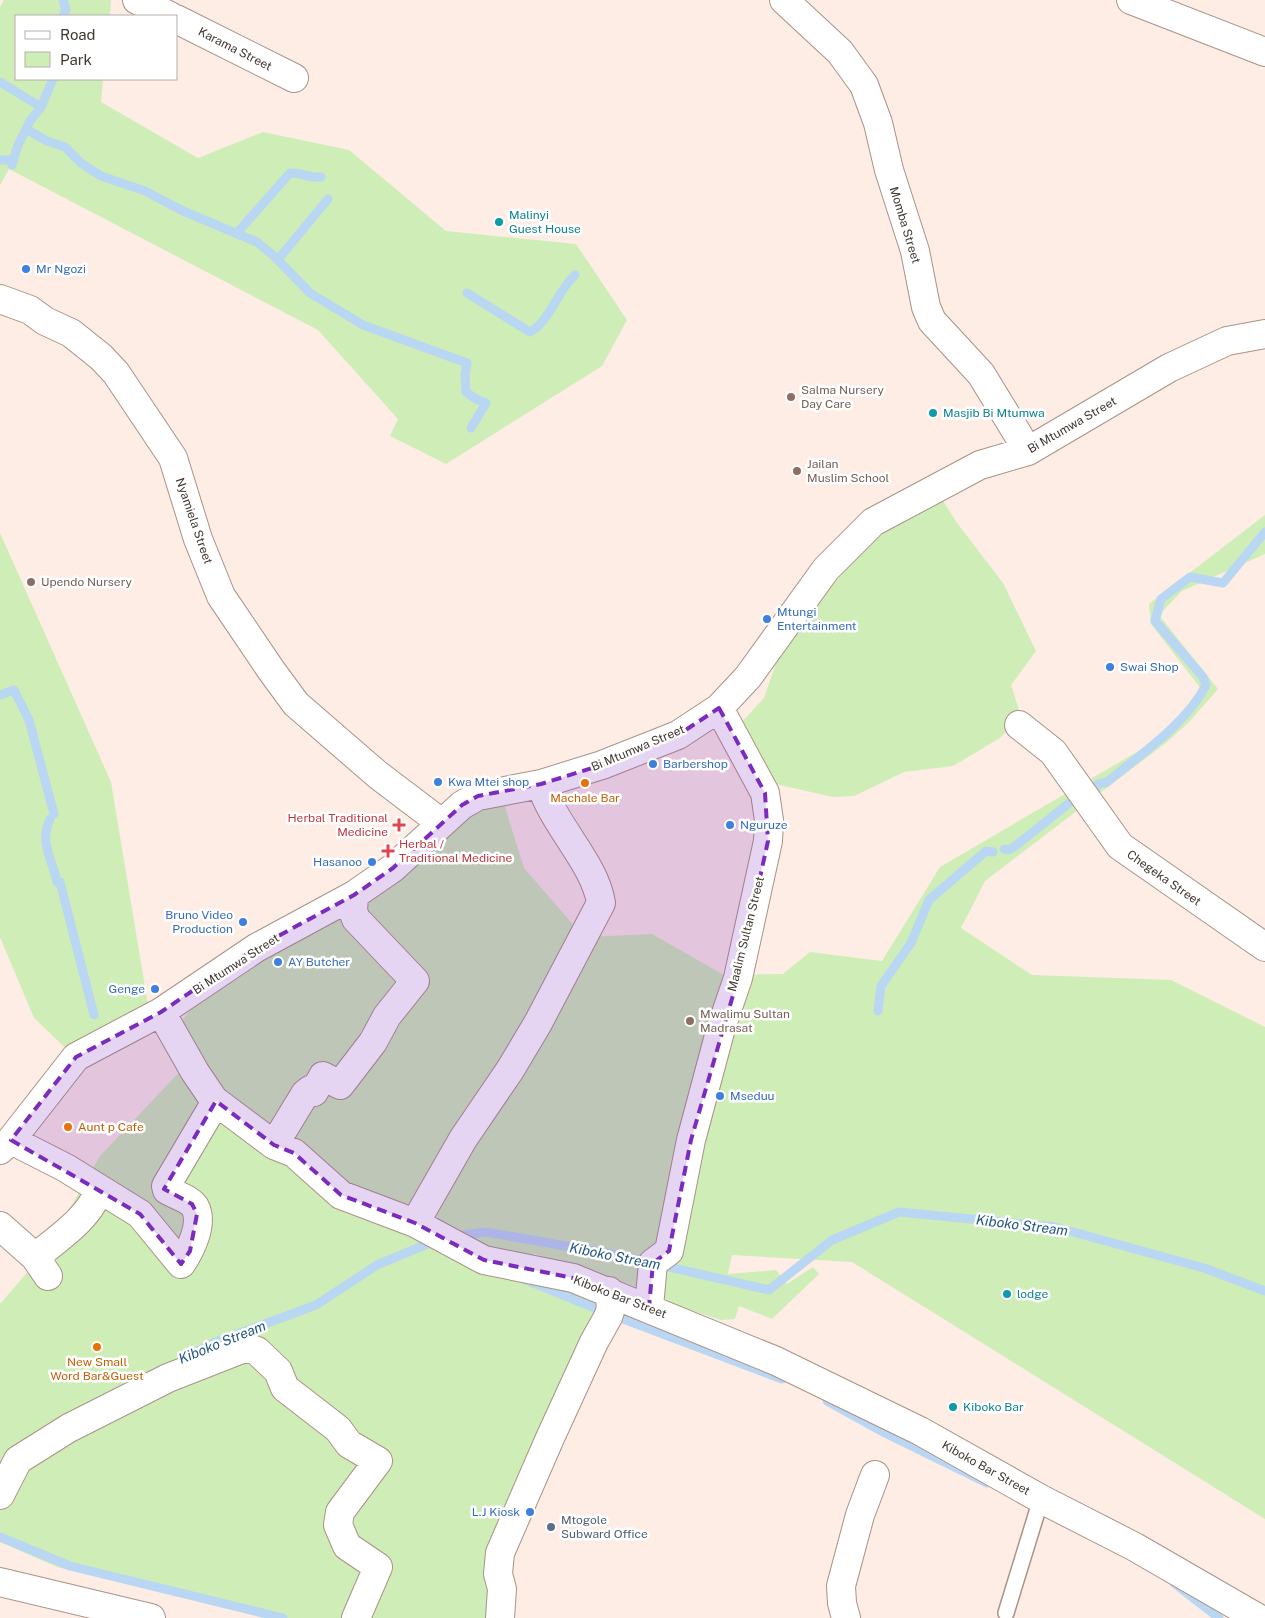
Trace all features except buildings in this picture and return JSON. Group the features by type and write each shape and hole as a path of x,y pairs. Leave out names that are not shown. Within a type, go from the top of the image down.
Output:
{"street":[{"path":"137,0 168,15"},
{"name":"Momba Street","path":"784,0 840,52 864,85 878,123 889,170 915,251 926,307 932,321 981,374 1028,451"},
{"path":"1131,0 1265,52"},
{"name":"Karama Street","path":"178,20 294,78"},
{"name":"Nyamiela Street","path":"0,299 30,310 45,321 71,333 101,357 116,373 172,458 198,539 221,596 271,670 296,704 378,775 440,822"},
{"name":"Bi Mtumwa Street","path":"6,1145 76,1057 162,1012 256,948 354,895 393,868 440,822 478,796 541,784 602,766 678,735 719,708 748,677 826,569 874,522 980,465 1028,451 1169,368 1227,341 1265,334"},
{"name":"Maalim Sultan Street","path":"648,1307 653,1263 669,1251 691,1140 721,1028 738,978 768,842 769,820 764,793 719,708"},
{"name":"Chegeka Street","path":"1019,725 1053,752 1120,846 1265,947"},
{"path":"415,1223 463,1139 510,1070 538,1023 601,903 599,894 585,865 548,804 541,784"},
{"path":"274,1145 305,1094 310,1090 314,1092 323,1076 340,1085 373,1042 387,1016 415,981 356,919 353,910 354,895"},
{"name":"Kiboko Bar Street","path":"162,1012 195,1072 214,1100 274,1145 294,1154 341,1195 415,1223 484,1260 573,1278 609,1291 776,1361 863,1402 1041,1499 1097,1527 1258,1618"},
{"path":"6,1145 66,1168 140,1214 181,1264 190,1251 197,1224 197,1214 192,1204 166,1188 215,1103 214,1100"},
{"path":"0,1226 42,1267 69,1230 97,1198 98,1188"},
{"path":"500,1618 502,1589 498,1574 500,1553 546,1446 594,1342 608,1318 611,1308 609,1291"},
{"path":"0,1495 18,1460 68,1428 168,1378 247,1347 258,1351 278,1372 285,1388 338,1429 349,1444 378,1461 340,1512 338,1525 347,1546 378,1568 356,1618"},
{"path":"846,1618 842,1603 841,1586 860,1515 875,1475"},
{"path":"0,1582 151,1618"}],"lane":[{"path":"1006,1613 1041,1499"}],"highlighted area":[{"path":"719,708 765,793 768,841 738,978 691,1140 669,1251 653,1263 649,1307 573,1278 484,1260 415,1223 341,1195 294,1153 274,1145 216,1101 164,1189 192,1204 197,1214 190,1251 181,1264 140,1214 11,1140 76,1057 161,1012 256,948 354,895 393,868 462,805 478,796 541,784 602,765 678,735"}],"green space":[{"path":"4,0 111,0 110,15 15,15 15,80 103,80 101,102 198,158 263,132 349,150 446,231 576,244 627,320 602,366 446,464 390,436 398,419 318,330 9,169 0,185 0,7"},
{"path":"942,499 957,523 1003,583 1036,651 1011,685 1021,716 1000,738 953,766 904,772 854,796 833,797 762,781 739,725 764,698 782,646 872,538"},
{"path":"1265,515 1265,554 1182,591 1159,615 1218,689 1189,722 1167,742 985,881 961,928 1032,975 1171,980 1265,1027 1265,1519 852,1262 732,1255 728,1274 776,1270 787,1284 813,1267 819,1274 772,1319 739,1306 735,1319 721,1320 657,1299 656,1293 532,1253 600,1316 515,1500 500,1618 263,1618 226,1605 57,1567 0,1542 0,1304 44,1253 100,1156 185,1066 183,1019 213,983 500,791 524,868 584,937 652,934 724,975 783,974 810,952 882,961 940,867 1159,739 1202,690 1151,624 1149,604"},
{"path":"0,533 111,782 149,1011 74,1056 34,1018 0,937"}],"waterway":[{"path":"63,0 66,10 64,15"},
{"path":"0,160 11,160 12,165 18,145 30,121 41,107 53,80"},
{"path":"0,82 41,107"},
{"path":"26,129 47,141 65,147 81,163 101,176 145,191 183,211 257,242 275,257 310,293 363,325 467,363 465,376 466,392 486,403 471,428"},
{"path":"236,234 290,173 321,177"},
{"path":"275,257 280,257 328,199"},
{"path":"467,293 530,332 549,313 563,289 575,275"},
{"path":"1091,797 1098,784 1107,782 1162,738 1198,699 1206,685 1203,677 1155,621 1161,599 1190,577 1223,583 1265,532"},
{"path":"0,695 14,690 29,720 54,814"},
{"path":"1004,849 1008,850 1014,847 1073,800 1081,801"},
{"path":"50,819 46,843 57,882 60,882 94,1015"},
{"path":"878,1011 881,986 911,943 929,900 986,851 993,852"},
{"name":"Kiboko Stream","path":"455,1236 486,1232 617,1255 769,1290 832,1240 899,1212 1055,1227 1204,1268 1265,1291"},
{"name":"Kiboko Stream","path":"185,1358 213,1343 316,1305 377,1265 437,1240"},
{"path":"526,1280 595,1308"},
{"path":"618,1317 782,1379"},
{"path":"827,1401 885,1433 987,1483"},
{"path":"0,1537 70,1566 283,1618"},
{"path":"1174,1583 1219,1618"}],"place":[{"name":"Malinyi Guest House","path":"499,222"},
{"name":"Mr Ngozi","path":"26,269"},
{"name":"Salma Nursery Day Care","path":"791,397"},
{"name":"Masjib Bi Mtumwa","path":"933,413"},
{"name":"Jailan Muslim School","path":"797,471"},
{"name":"Upendo Nursery","path":"31,582"},
{"name":"Mtungi Entertainment","path":"767,619"},
{"name":"Swai Shop","path":"1110,667"},
{"name":"Barbershop","path":"653,764"},
{"name":"Kwa Mtei shop","path":"438,782"},
{"name":"Machale Bar","path":"585,783"},
{"name":"Herbal Traditional Medicine","path":"399,825"},
{"name":"Nguruze","path":"730,825"},
{"name":"Herbal / Traditional Medicine","path":"388,851"},
{"name":"Hasanoo","path":"372,862"},
{"name":"Bruno Video Production","path":"243,922"},
{"name":"AY Butcher","path":"278,962"},
{"name":"Genge","path":"155,989"},
{"name":"Mwalimu Sultan Madrasat","path":"690,1021"},
{"name":"Mseduu","path":"720,1096"},
{"name":"Aunt p Cafe","path":"68,1127"},
{"name":"lodge","path":"1007,1294"},
{"name":"New Small Word Bar&Guest","path":"97,1347"},
{"name":"Kiboko Bar","path":"953,1407"},
{"name":"L.J Kiosk","path":"530,1512"},
{"name":"Mtogole Subward Office","path":"551,1527"}]}
